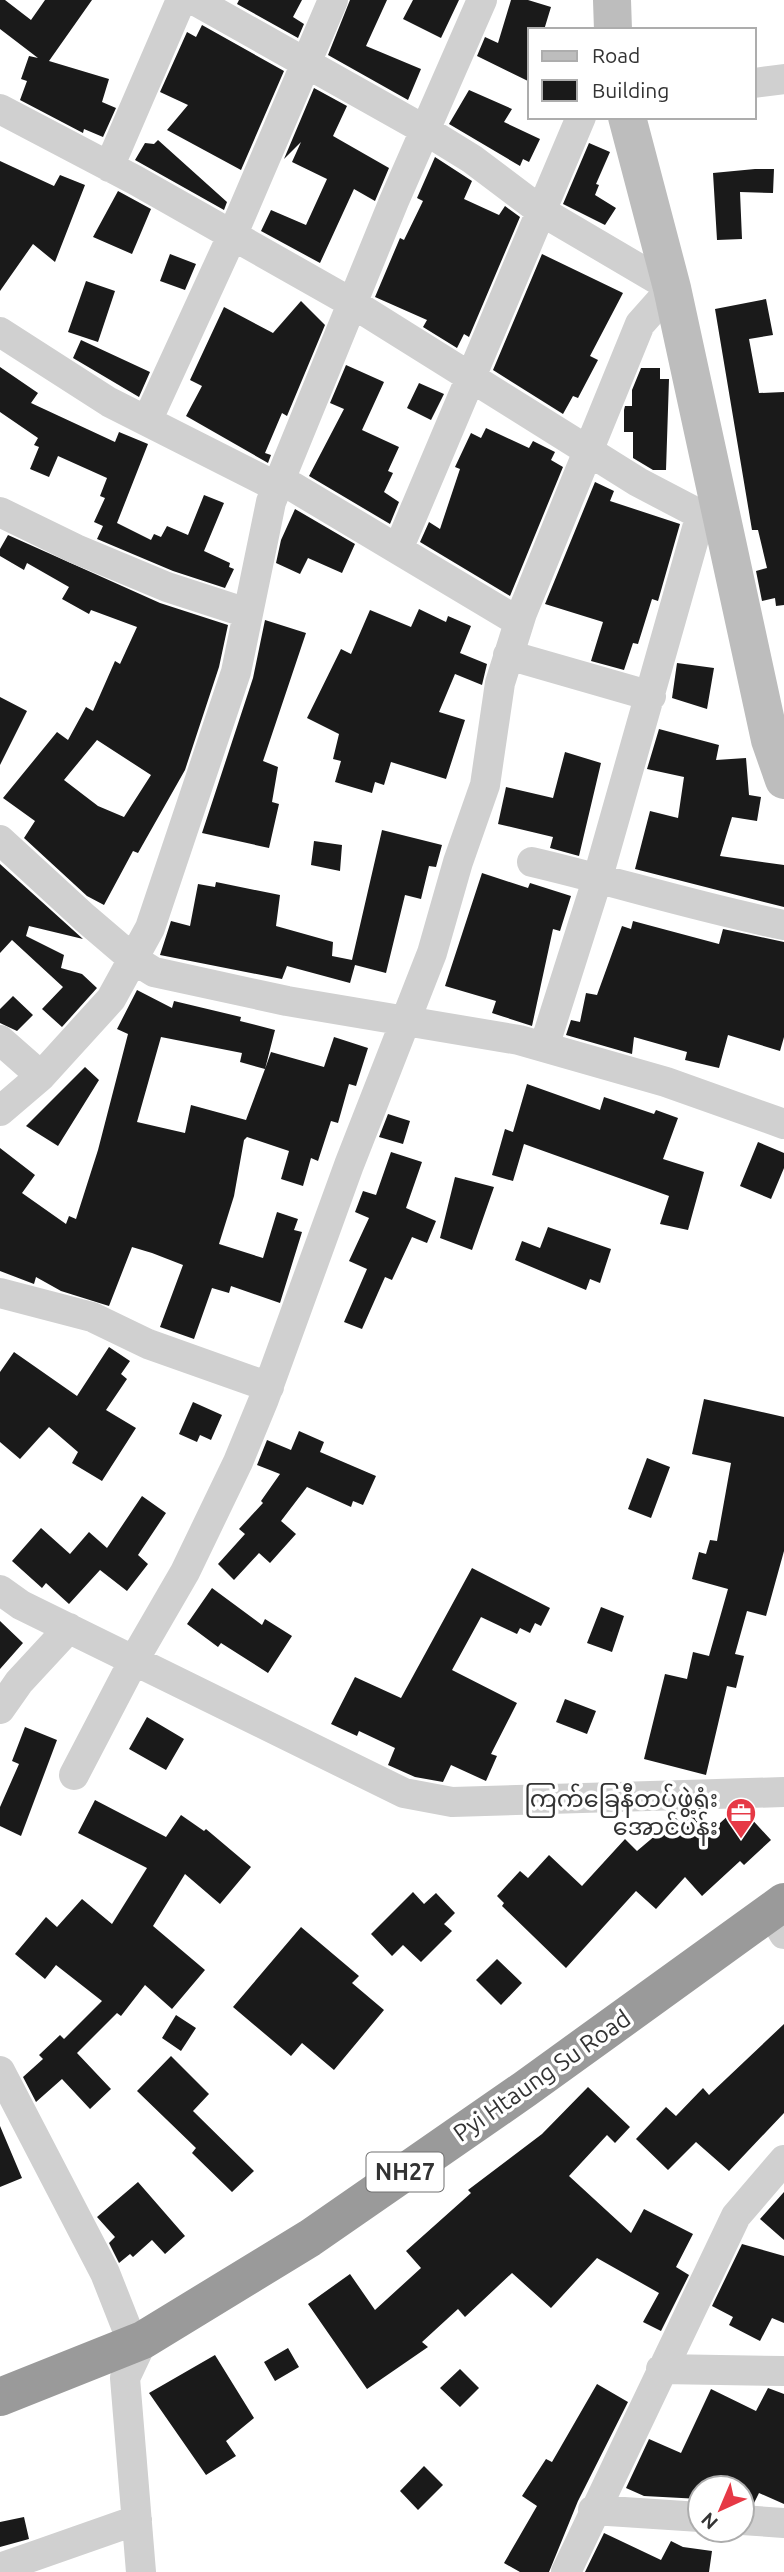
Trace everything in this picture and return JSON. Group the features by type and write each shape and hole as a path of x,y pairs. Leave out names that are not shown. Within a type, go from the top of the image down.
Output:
{"highway":[{"name":"Pyi Htaung Su Road","path":"0,2397 138,2342 310,2238 780,1916"}],"main road":[{"path":"612,0 613,28"},
{"path":"628,119 672,288 711,520 770,740 784,780"}],"street":[{"path":"109,167 181,0"},
{"path":"74,1775 134,1660 185,1572 238,1462 269,1387 349,1165 432,953 458,862 485,785 500,683 519,622 586,449 640,324 672,288 541,211 472,159 425,130 307,61 194,0"},
{"path":"147,421 232,236 333,0"},
{"path":"0,1111 41,1076 111,999 150,928 236,672 247,613 279,483 352,303 482,0"},
{"path":"756,83 784,79"},
{"path":"0,110 109,167 352,303 638,481 711,520 651,696 544,1048"},
{"path":"398,547 580,119"},
{"path":"0,332 99,396 279,483 398,547 519,622"},
{"path":"0,512 65,544 167,587 247,613"},
{"path":"508,655 651,696"},
{"path":"0,840 133,959 154,972 287,1001 406,1020 544,1048 666,1082 784,1124"},
{"path":"532,862 598,877 707,910 784,925"},
{"path":"0,1040 41,1076"},
{"path":"0,1293 92,1317 148,1344 269,1387"},
{"path":"0,1590 21,1605 404,1793 452,1802 784,1792"},
{"path":"0,1709 19,1682 69,1628"},
{"path":"0,2071 138,2342 125,2378 141,2572"},
{"path":"566,2572 660,2369 736,2216 784,2160"},
{"path":"660,2369 784,2371"},
{"path":"593,2510 686,2516"},
{"path":"0,2568 137,2520"},
{"path":"756,2521 784,2523"}],"building":[{"path":"0,0 5,0 31,20 45,0 92,0 49,61 109,79 102,102 116,108 103,137 84,129 83,133 20,100 27,81 21,79 29,56 38,58 0,29"},
{"path":"239,0 302,0 293,17 304,24 298,38 237,4"},
{"path":"350,0 387,0 366,46 421,69 408,100 328,55"},
{"path":"413,0 459,0 441,38 403,19"},
{"path":"511,0 528,0 551,7 545,28 528,28 528,81 477,56 485,37 498,43"},
{"path":"202,25 284,71 241,170 167,130 188,105 160,92 187,32 196,37"},
{"path":"314,88 347,106 333,136 389,168 375,201 354,189 320,263 261,231 271,210 306,225 327,179 292,162 301,142 284,159"},
{"path":"469,90 512,109 504,122 540,139 529,162 523,159 520,166 449,124"},
{"path":"158,140 227,202 224,210 135,160 145,143 154,144"},
{"path":"589,143 610,152 596,184 599,185 595,195 616,208 605,225 563,204"},
{"path":"435,157 472,181 464,199 499,215 505,206 520,217 469,337 464,334 457,348 423,327 427,320 375,297 400,238 404,240 423,201 417,198"},
{"path":"0,161 54,186 60,175 85,185 55,262 33,244 0,291"},
{"path":"774,169 773,193 740,192 742,239 717,240 713,173"},
{"path":"118,191 151,209 132,254 93,237"},
{"path":"170,254 196,264 185,290 160,281"},
{"path":"542,254 623,293 590,356 598,360 578,398 573,396 563,414 493,370"},
{"path":"86,281 115,291 98,342 68,332"},
{"path":"766,299 773,335 749,339 759,393 784,392 784,605 776,606 775,598 762,601 756,571 767,568 758,530 752,530 715,309"},
{"path":"301,301 325,325 287,416 282,413 265,453 271,455 268,463 186,416 202,386 190,380 224,307 273,333"},
{"path":"81,340 150,372 139,397 73,358"},
{"path":"346,365 384,382 362,430 399,447 388,471 393,473 384,492 399,502 390,524 309,476 344,409 330,403"},
{"path":"0,367 38,393 31,403 115,442 119,432 148,444 117,523 151,540 154,534 161,537 167,526 188,535 204,495 224,503 204,551 230,563 229,567 234,569 225,588 173,571 97,539 103,526 94,522 105,498 100,496 107,478 58,456 49,477 30,469 39,447 34,445 38,438 0,412"},
{"path":"641,368 660,368 660,379 669,379 666,470 653,470 633,458 633,432 624,432 625,406 632,406 632,390"},
{"path":"419,383 444,394 431,420 407,408"},
{"path":"486,428 529,448 533,441 555,452 551,460 563,467 510,596 420,542 429,522 440,529 460,469 455,467 471,433 481,438"},
{"path":"595,482 614,491 610,501 680,524 658,601 652,599 638,644 633,643 624,670 591,661 603,622 545,604"},
{"path":"295,509 355,544 342,573 308,558 300,574 276,563 281,540"},
{"path":"8,535 160,603 228,625 219,667 185,770 138,853 133,851 104,905 87,896 24,838 35,821 3,798 57,732 68,740 86,707 93,711 115,661 120,664 137,627 91,610 89,614 62,599 69,587 27,563 24,570 0,556 0,549","holes":["97,740 151,775 124,817 98,806 64,780"]},
{"path":"419,609 446,622 448,616 471,626 460,653 487,664 482,685 455,674 439,712 465,720 446,779 391,762 384,785 375,782 372,793 335,782 341,761 333,759 339,734 307,718 341,649 351,654 370,610 411,627"},
{"path":"265,620 306,633 263,761 278,767 272,802 279,804 269,848 202,833 253,678"},
{"path":"677,663 714,668 707,709 672,698"},
{"path":"0,697 27,711 0,765"},
{"path":"659,729 719,745 716,760 746,758 749,795 761,797 757,821 732,817 720,856 784,865 784,907 635,869 650,811 678,818 684,777 647,769"},
{"path":"565,752 601,763 579,856 550,848 553,837 498,824 506,787 553,798"},
{"path":"382,830 442,845 436,867 429,866 421,899 405,895 386,973 355,965 350,983 287,966 282,979 160,955 171,921 190,926 198,884 215,887 216,882 280,895 276,926 333,942 332,956 352,960"},
{"path":"314,841 342,845 340,871 311,865"},
{"path":"0,864 83,939 29,926 26,936 64,955 61,968 82,974 97,988 62,1027 42,1009 63,987 12,940 0,953"},
{"path":"482,873 528,888 530,883 571,896 560,931 553,929 532,1026 492,1013 496,1001 445,986"},
{"path":"633,921 719,944 723,929 784,942 784,1037 780,1051 728,1035 719,1068 685,1060 687,1052 634,1037 632,1054 566,1035 571,1020 580,1022 586,993 597,995 622,926 631,929"},
{"path":"137,990 172,1008 174,1001 241,1017 240,1021 275,1030 265,1069 271,1052 324,1067 334,1037 368,1048 356,1086 349,1084 338,1123 331,1121 318,1161 311,1158 303,1186 281,1179 289,1151 247,1137 244,1140 234,1196 219,1244 263,1258 277,1212 298,1219 294,1230 302,1232 280,1303 231,1286 229,1293 212,1288 194,1339 160,1327 183,1265 152,1253 132,1247 109,1306 61,1291 36,1277 34,1284 0,1271 0,1148 35,1175 22,1193 66,1224 69,1216 76,1219 98,1150 128,1034 117,1029","holes":["161,1037 242,1053 240,1062 265,1069 246,1120 191,1105 185,1133 137,1122"]},
{"path":"13,996 33,1015 17,1031 0,1023 0,1009"},
{"path":"85,1067 99,1080 58,1146 26,1126"},
{"path":"527,1084 600,1110 604,1097 654,1114 656,1110 678,1118 663,1159 704,1172 688,1230 660,1224 669,1196 524,1144 513,1181 492,1175 505,1129 513,1132"},
{"path":"388,1114 410,1121 403,1144 379,1137"},
{"path":"758,1142 784,1153 784,1168 771,1199 740,1186"},
{"path":"391,1152 422,1162 406,1208 436,1221 427,1243 412,1237 392,1280 385,1277 362,1329 344,1322 367,1269 349,1261 369,1218 355,1212 363,1191 376,1195"},
{"path":"455,1177 494,1187 472,1250 440,1238"},
{"path":"548,1227 611,1249 600,1283 590,1279 586,1290 515,1260 522,1241 540,1248"},
{"path":"109,1347 130,1361 121,1374 127,1379 106,1410 136,1428 102,1481 72,1463 78,1452 49,1427 20,1459 0,1442 0,1372 14,1352 77,1396"},
{"path":"704,1399 784,1417 784,1551 766,1616 747,1611 735,1654 744,1656 736,1688 727,1686 706,1775 644,1759 665,1674 687,1679 693,1652 709,1656 728,1589 692,1579 699,1552 706,1554 710,1540 717,1541 731,1463 692,1454"},
{"path":"193,1402 222,1415 211,1440 200,1435 197,1442 179,1434"},
{"path":"299,1431 324,1442 320,1452 376,1476 363,1505 353,1501 351,1507 307,1487 281,1521 296,1534 270,1563 259,1553 234,1580 218,1564 245,1534 239,1529 263,1503 261,1501 280,1474 257,1465 267,1440 291,1450"},
{"path":"647,1458 670,1467 651,1518 628,1509"},
{"path":"142,1496 166,1513 138,1555 148,1564 127,1591 100,1570 69,1604 46,1583 42,1588 12,1561 41,1528 70,1554 89,1532 107,1548"},
{"path":"472,1568 550,1608 541,1626 535,1623 530,1633 520,1628 517,1634 481,1617 452,1670 517,1703 491,1754 497,1756 486,1781 451,1765 443,1782 415,1777 388,1765 395,1748 359,1731 357,1736 331,1724 355,1677 401,1698"},
{"path":"212,1588 262,1625 265,1619 292,1636 268,1673 221,1643 218,1647 187,1624"},
{"path":"601,1607 624,1616 612,1652 587,1643"},
{"path":"0,1621 23,1643 0,1669"},
{"path":"565,1699 596,1711 587,1734 556,1722"},
{"path":"147,1717 184,1739 166,1770 129,1749"},
{"path":"25,1727 57,1740 21,1836 0,1826 0,1807 19,1764 12,1761"},
{"path":"95,1800 166,1837 181,1815 204,1831 206,1829 251,1867 220,1904 185,1874 153,1926 205,1970 172,2009 145,1985 121,2016 117,2013 77,2053 111,2089 90,2109 62,2079 36,2102 23,2077 43,2059 39,2055 60,2035 64,2039 102,2001 56,1965 45,1979 15,1954 46,1917 57,1927 82,1899 112,1924 147,1868 78,1833"},
{"path":"731,1813 739,1821 747,1814 771,1840 744,1865 740,1861 702,1896 685,1877 656,1909 636,1891 566,1968 502,1906 504,1903 497,1896 520,1871 528,1878 549,1855 582,1886 625,1839 637,1851 676,1818 681,1824 692,1815 708,1834"},
{"path":"413,1892 424,1904 436,1893 455,1913 444,1924 452,1931 421,1962 403,1945 392,1956 371,1934"},
{"path":"301,1927 359,1976 352,1983 384,2010 334,2070 302,2043 291,2056 233,2007"},
{"path":"497,1959 522,1983 501,2005 476,1980"},
{"path":"176,2015 196,2028 181,2051 162,2038"},
{"path":"784,2024 784,2113 729,2171 696,2142 668,2170 636,2139 666,2107 676,2116 703,2088 709,2095"},
{"path":"171,2056 209,2094 193,2111 254,2171 232,2192 192,2153 196,2148 137,2091"},
{"path":"588,2087 630,2127 615,2143 607,2135 569,2176 631,2233 644,2209 693,2234 676,2267 689,2275 661,2331 643,2322 659,2293 597,2258 551,2308 512,2273 465,2317 458,2309 422,2342 428,2347 367,2389 308,2304 350,2274 375,2310 421,2268 406,2251 471,2193 468,2190 542,2134"},
{"path":"0,2126 22,2178 0,2187"},
{"path":"138,2182 185,2236 165,2254 152,2240 133,2257 130,2254 119,2263 109,2243 115,2237 97,2217"},
{"path":"784,2192 784,2240 760,2219"},
{"path":"742,2244 784,2256 784,2323 772,2318 760,2341 729,2325 733,2317 712,2306"},
{"path":"288,2348 299,2367 275,2381 264,2362"},
{"path":"215,2355 254,2418 226,2441 236,2456 206,2475 149,2393"},
{"path":"460,2369 479,2388 460,2407 440,2388"},
{"path":"597,2384 628,2402 578,2501 549,2572 520,2572 504,2563 537,2506 522,2496 546,2459 552,2462"},
{"path":"768,2388 784,2394 784,2504 759,2493 756,2499 756,2474 686,2474 686,2498 644,2496 626,2488 649,2439 681,2453 711,2389 756,2411"},
{"path":"424,2466 443,2485 418,2510 400,2491"},
{"path":"24,2517 29,2539 0,2547 0,2522"},
{"path":"604,2533 661,2560 671,2541 683,2547 712,2551 709,2572 585,2572"}],"place":[{"name":"ကြက်ခြေနီတပ်ဖွဲ့ရုံး အောင်ပန်း","path":"741,1840"}]}
